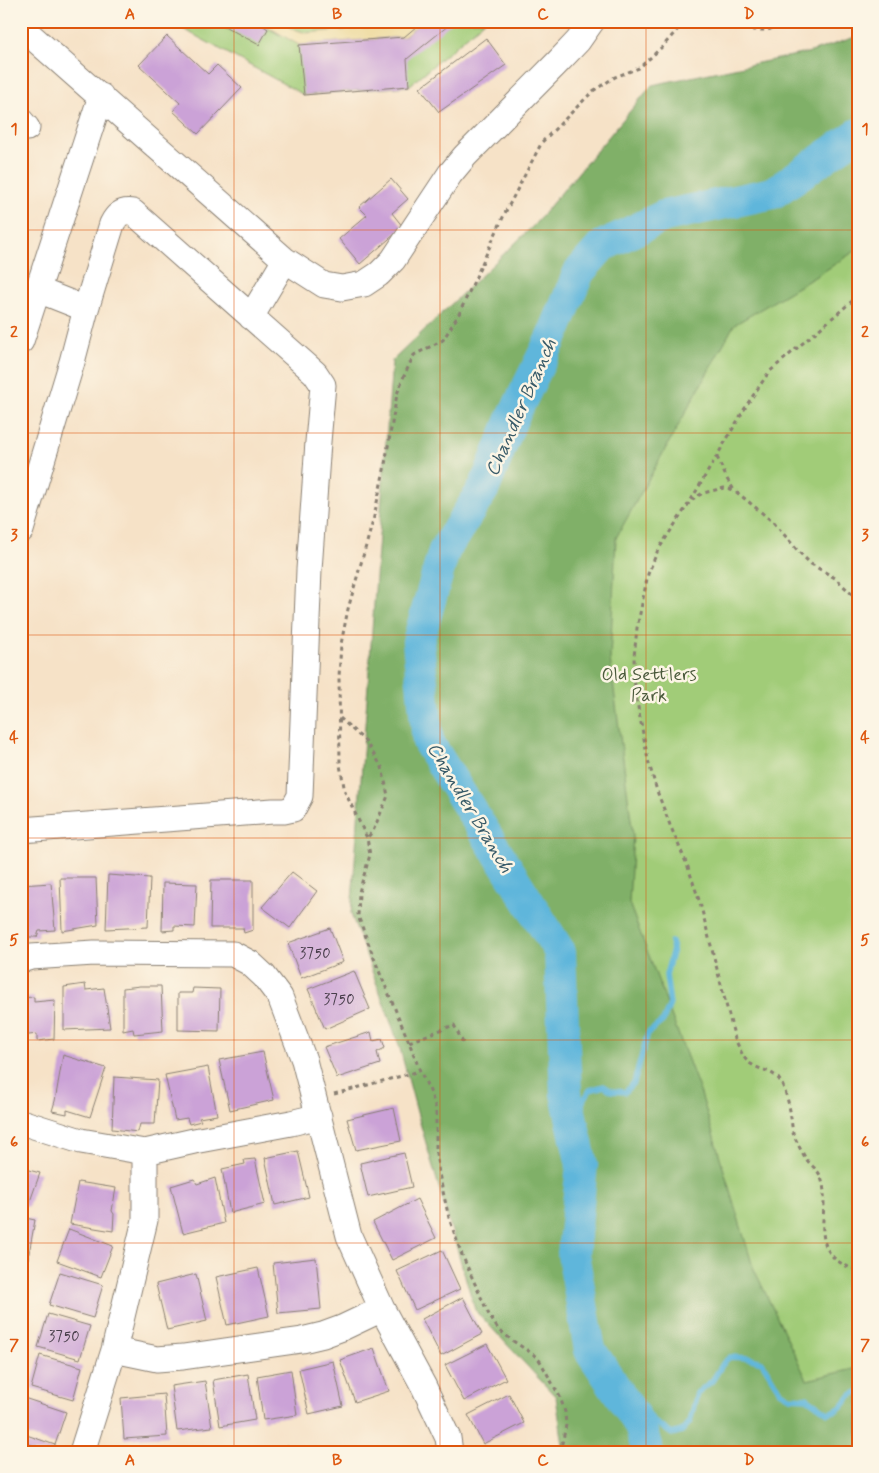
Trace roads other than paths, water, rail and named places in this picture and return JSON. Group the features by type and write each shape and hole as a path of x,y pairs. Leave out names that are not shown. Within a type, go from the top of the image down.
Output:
{"lane":[{"path":"21,27 284,260 324,285 342,288 364,284 379,274 393,260 464,156 557,64 578,41 592,21"},
{"path":"21,342 101,96"},
{"path":"21,530 112,224 121,213 127,211 138,215 315,373 323,385 309,570 300,796 293,809 284,812 273,811 21,830"},
{"path":"251,317 284,260"},
{"path":"38,290 86,309"},
{"path":"21,960 31,957 94,953 233,954 250,963 264,976 280,997 304,1060 349,1236 382,1309 424,1387 448,1438 450,1452"},
{"path":"21,1122 81,1140 145,1152 291,1123 316,1108"},
{"path":"82,1452 114,1350 145,1220 145,1152"},
{"path":"114,1350 157,1359 184,1357 302,1340 342,1328 382,1309"}],"waterway":[{"name":"Chandler Branch","path":"648,1452 640,1425 590,1350 573,1254 582,1165 566,1094 560,952 428,742 418,642 444,551 484,488 512,419 553,335 579,272 602,246 664,216 773,193 858,134"},
{"path":"572,1119 590,1090 604,1086 612,1091 625,1092 634,1083 648,1033 663,1021 670,1004 666,975 673,949 671,942"},
{"path":"630,1412 637,1410 672,1434 682,1431 690,1422 697,1393 712,1381 724,1362 730,1357 748,1358 762,1362 780,1391 790,1397 807,1398 828,1413 839,1409 849,1397 858,1392"}],"park label":[{"name":"Old Settlers Park","path":"649,684"}]}
